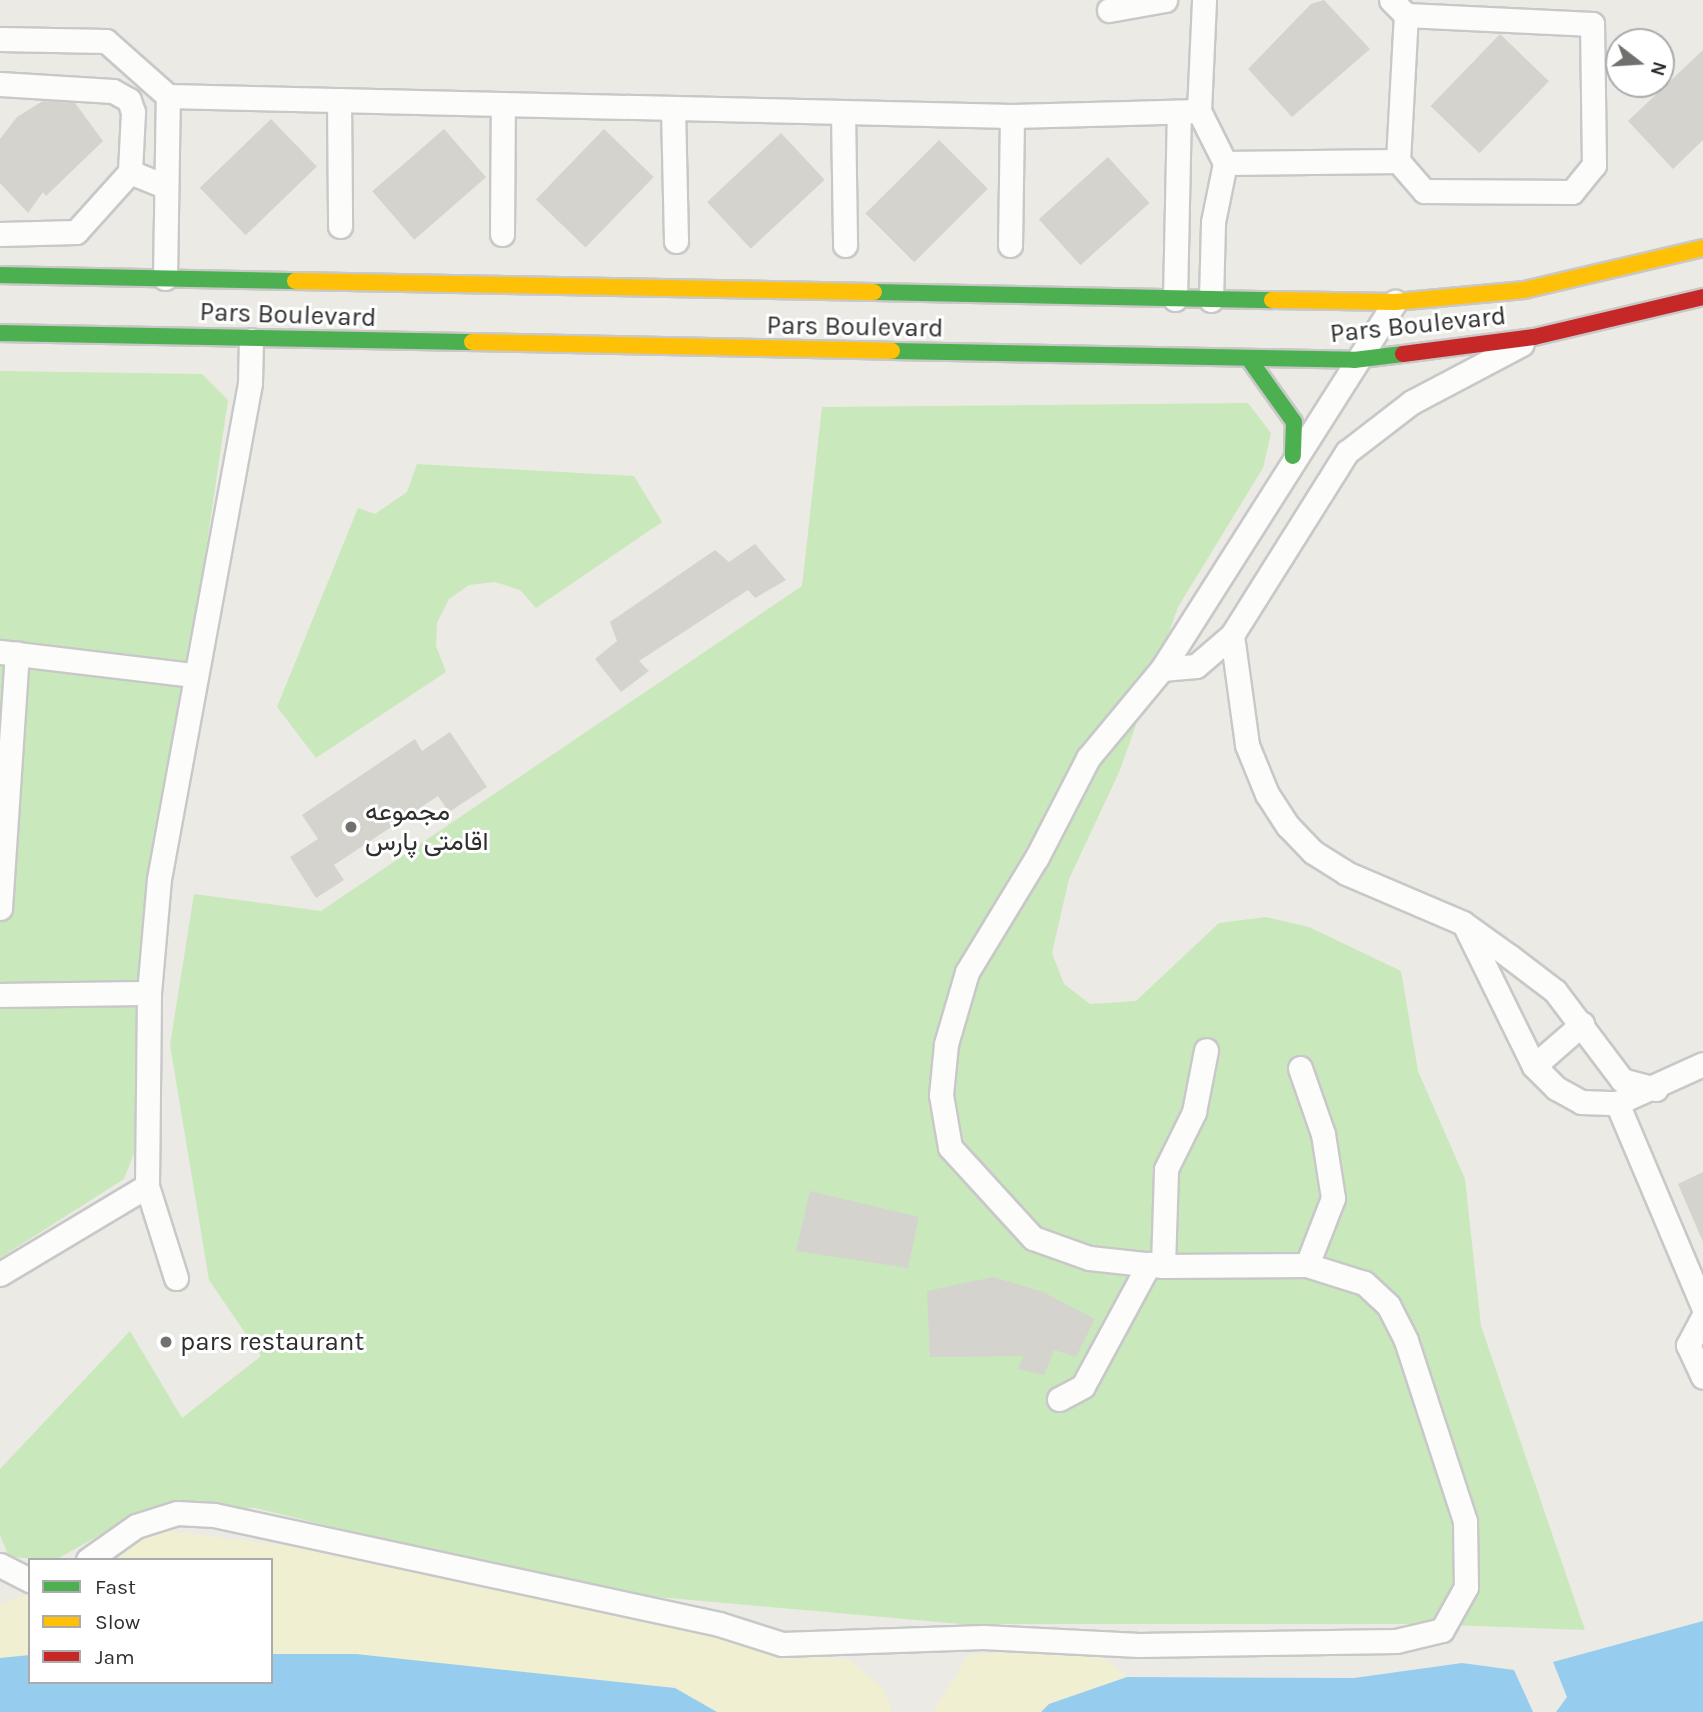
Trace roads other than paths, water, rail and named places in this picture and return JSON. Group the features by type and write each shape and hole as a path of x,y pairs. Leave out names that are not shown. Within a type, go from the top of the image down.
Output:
{"main road":[{"name":"Pars Boulevard","path":"0,275 1395,302 1524,290 1703,248"},
{"name":"Pars Boulevard","path":"0,333 1353,360 1534,337 1703,297"},
{"path":"1249,359 1294,422 1293,456"}],"street":[{"path":"1108,10 1165,0"},
{"path":"1175,299 1189,112 1204,0"},
{"path":"1399,8 1592,24 1594,166 1573,192 1463,194 1424,191 1398,161 1399,8"},
{"path":"0,39 106,41 167,96 1012,116 1189,112"},
{"path":"0,84 113,91 129,100 133,112 130,172 76,232 0,234"},
{"path":"165,278 167,96"},
{"path":"340,100 340,226"},
{"path":"502,234 503,104"},
{"path":"673,108 676,242"},
{"path":"844,112 845,245"},
{"path":"1189,112 1225,163 1213,222 1211,300"},
{"path":"1010,245 1012,116"},
{"path":"1225,163 1398,161"},
{"path":"130,172 165,186"},
{"path":"91,1558 136,1526 190,1514 719,1624 782,1644 983,1637 1139,1645 1423,1639 1442,1630 1461,1599 1469,1558 1465,1521 1406,1340 1388,1305 1363,1283 1307,1265 1156,1265 1089,1258 1033,1238 950,1147 941,1095 946,1044 967,972 1037,857 1088,758 1162,669 1353,360 1395,302"},
{"path":"1162,669 1196,666 1232,635 1347,452 1412,402 1534,337"},
{"path":"176,1278 147,1186 149,993 159,879 194,675 250,383 251,340"},
{"path":"1232,635 1247,745 1288,826 1313,852 1346,873 1463,923 1555,990 1622,1080 1656,1089"},
{"path":"0,908 9,653 194,675"},
{"path":"1463,923 1534,1066 1556,1088 1581,1102 1617,1104 1656,1089 1703,1064"},
{"path":"0,995 149,993"},
{"path":"1534,1066 1582,1024"},
{"path":"1059,1399 1083,1387 1156,1265 1166,1168 1194,1112 1206,1050"},
{"path":"1300,1068 1323,1133 1332,1198 1307,1265"},
{"path":"1617,1104 1703,1307"},
{"path":"0,1274 147,1186"},
{"path":"1703,1317 1688,1345 1703,1377"},
{"path":"0,1565 28,1579"}],"water":[{"path":"1703,1621 1703,1712 1556,1712 1567,1697 1553,1662"},
{"path":"273,1654 356,1654 675,1688 717,1712 0,1712 0,1658 28,1655 28,1684 273,1684"},
{"path":"1462,1663 1514,1670 1533,1712 1041,1712 1049,1704 1127,1677 1354,1678"}],"place":[{"name":"مجموعه اقامتی پارس","path":"351,827"},
{"name":"pars restaurant","path":"166,1342"}]}
